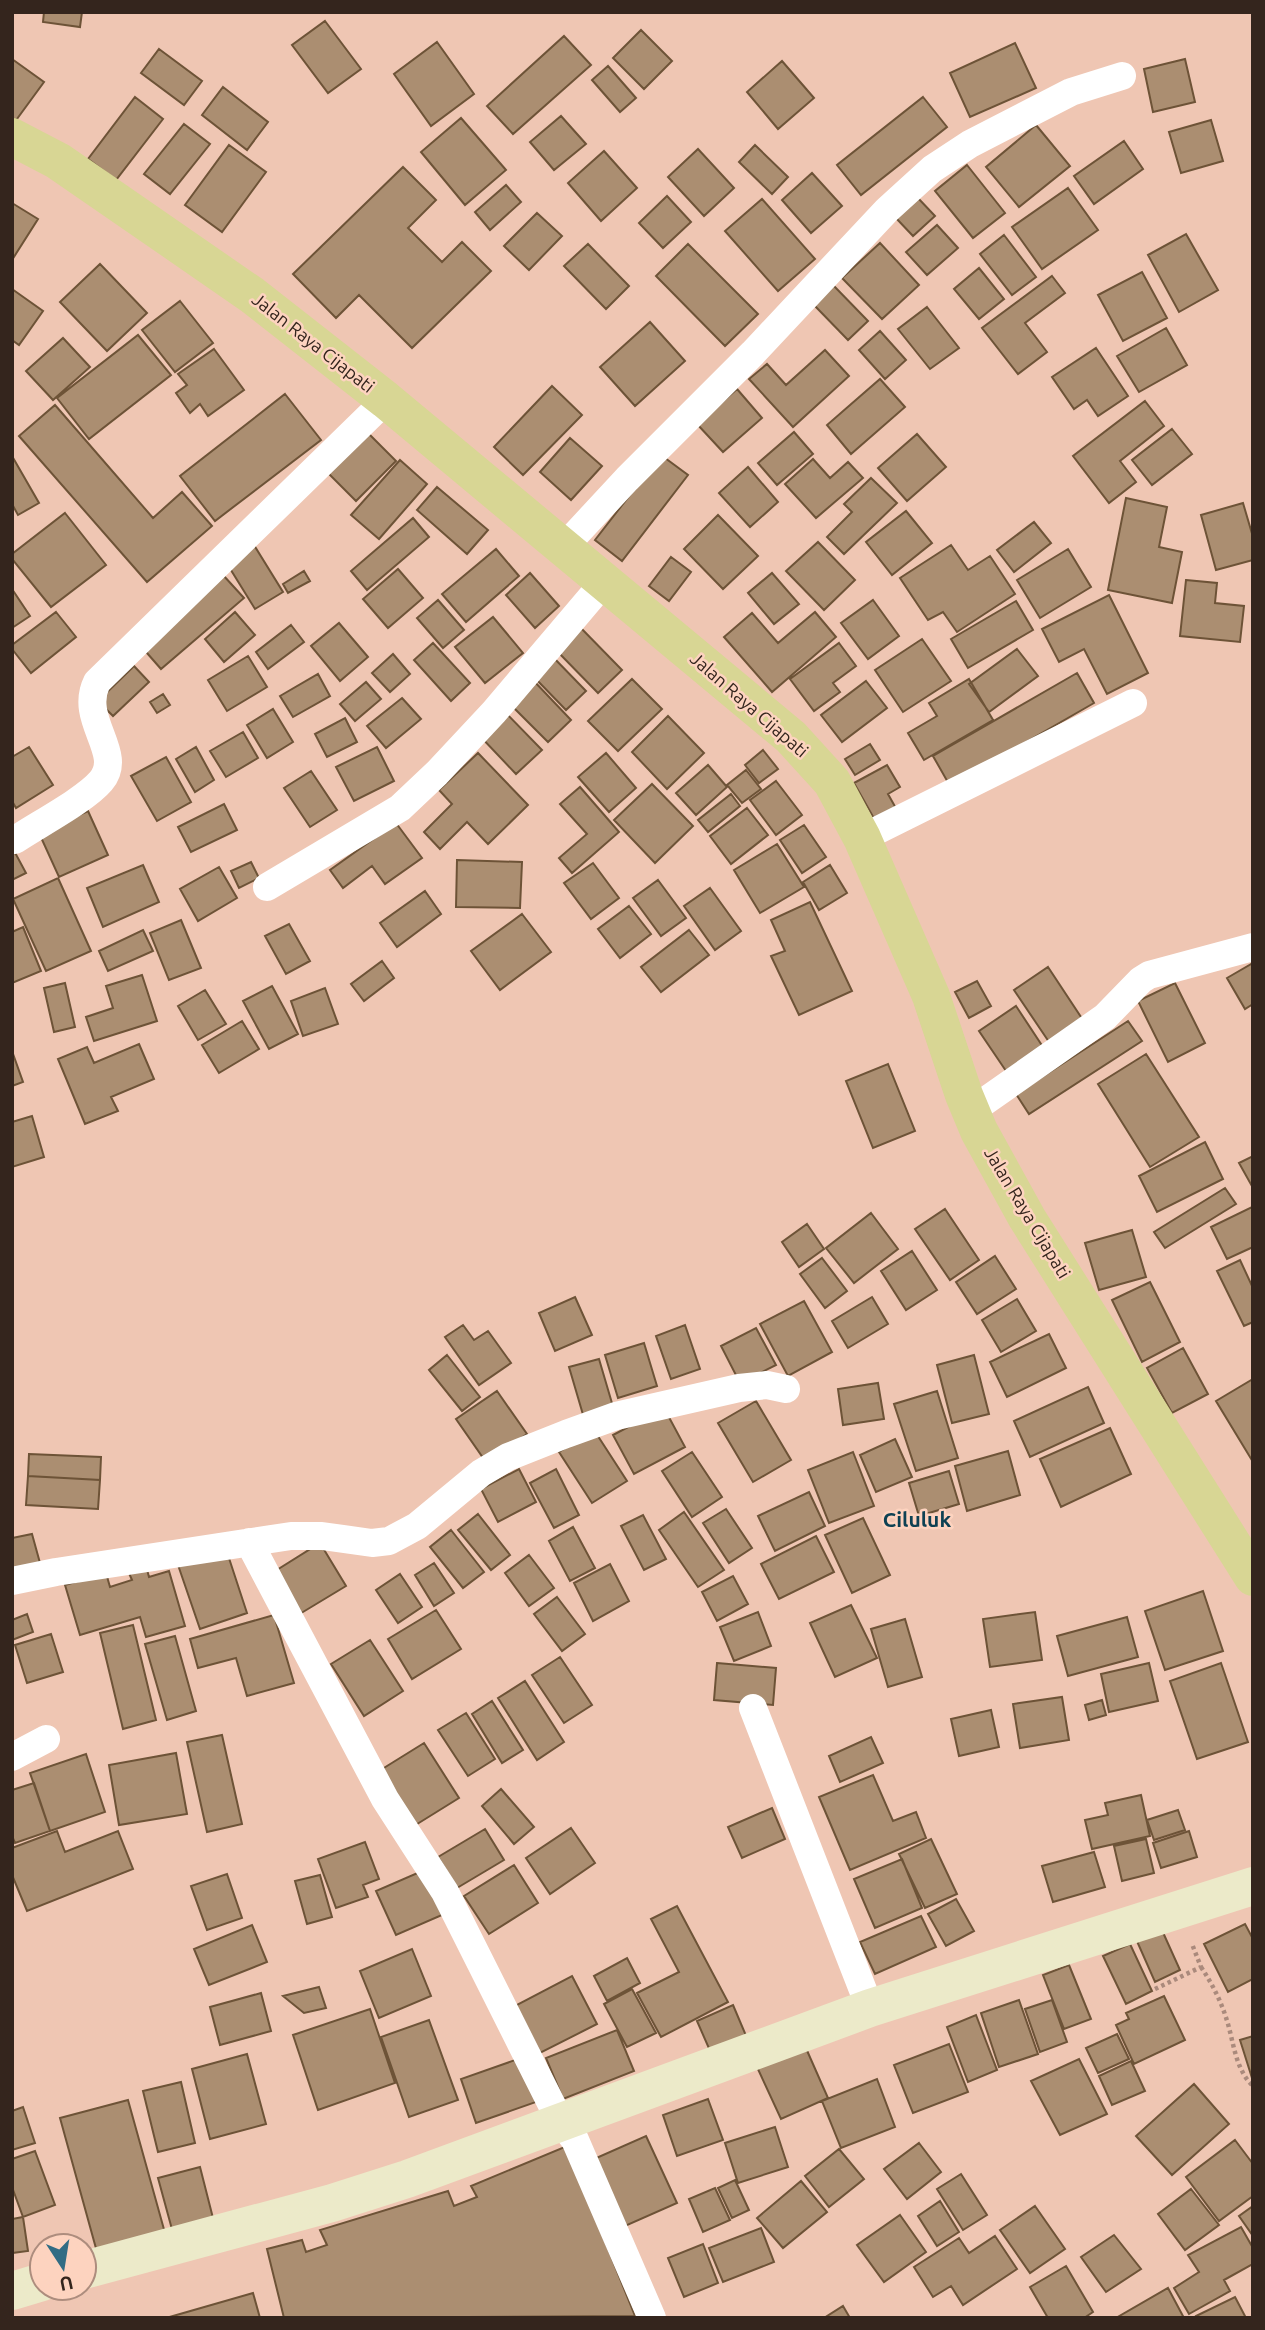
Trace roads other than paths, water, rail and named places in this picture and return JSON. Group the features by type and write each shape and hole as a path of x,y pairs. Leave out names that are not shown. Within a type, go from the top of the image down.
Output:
{"main road":[{"name":"Jalan Raya Cijapati","path":"12,137 68,168 252,295 386,400 791,737 832,782 862,838 931,996 979,1131 1027,1218 1253,1577"}],"street":[{"path":"563,548 627,479 753,353 887,210 932,169 971,144 1071,92 1122,75"},
{"path":"15,840 89,792 107,772 109,756 93,716 91,703 91,694 97,682 386,400"},
{"path":"267,887 401,808 494,712 605,581"},
{"path":"862,838 1133,703"},
{"path":"971,1111 1105,1017 1149,975 1253,947"},
{"path":"12,1581 304,1535 372,1543 389,1541 417,1526 481,1473 508,1457 566,1434 638,1410 739,1388 767,1385 786,1389"},
{"path":"249,1542 385,1799 445,1892 560,2121 575,2140 652,2318"},
{"path":"752,1708 870,2008"},
{"path":"12,1756 46,1739"},
{"path":"98,2266 332,2203 407,2179 870,2008 1253,1886"}],"district":[{"name":"Ciluluk","path":"917,1520"}]}
